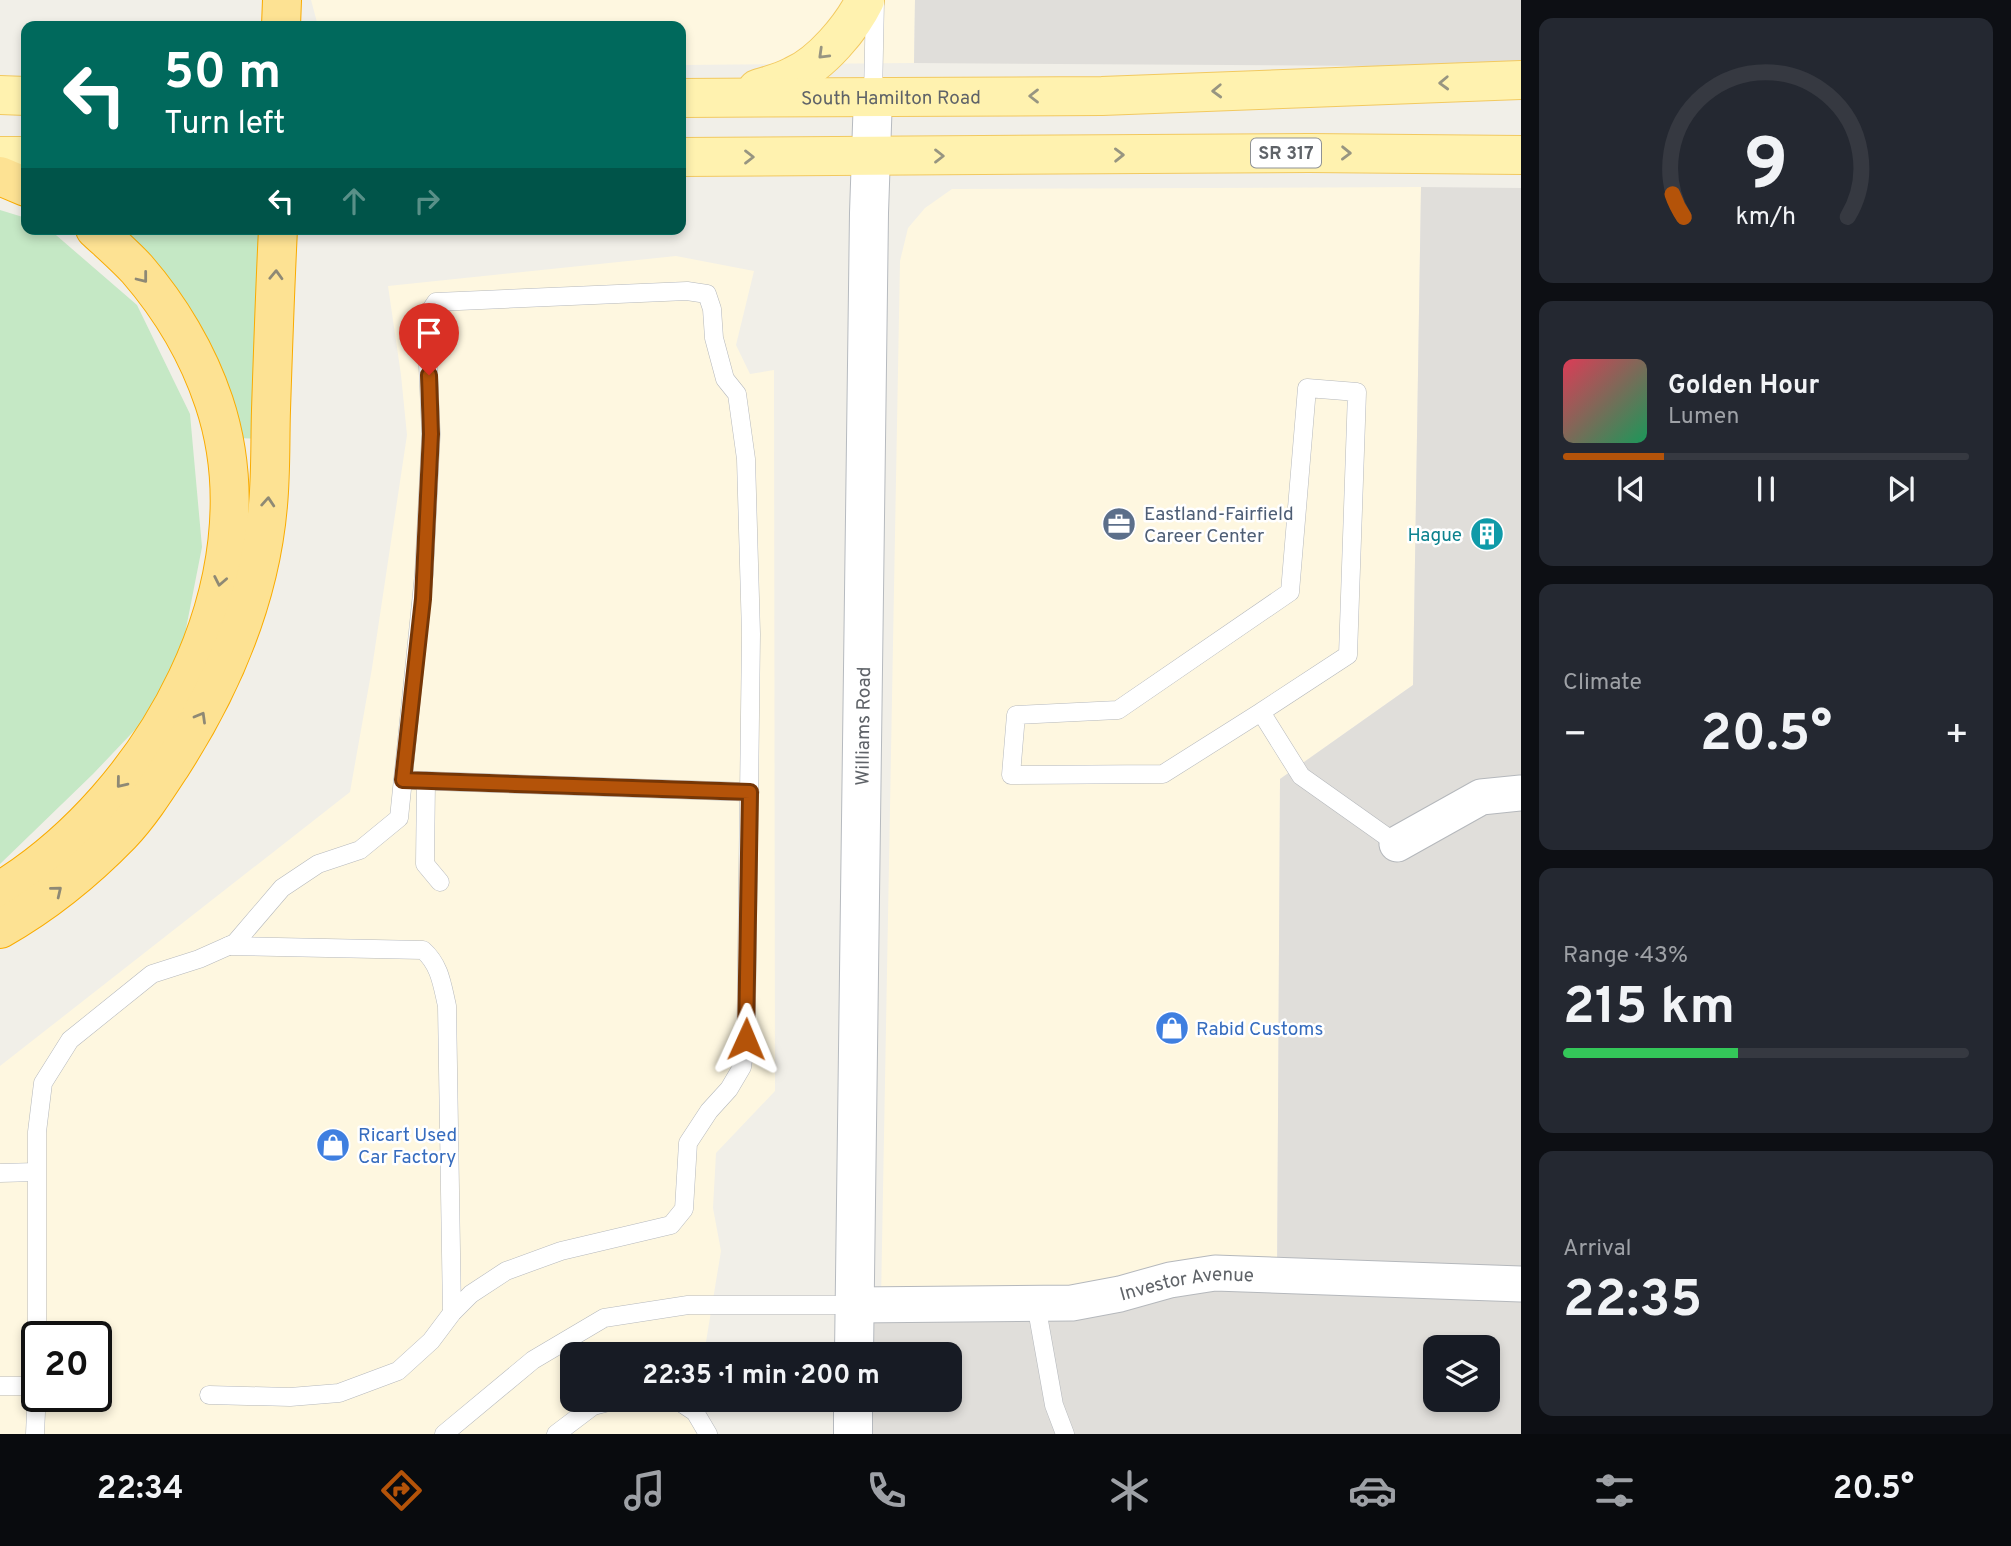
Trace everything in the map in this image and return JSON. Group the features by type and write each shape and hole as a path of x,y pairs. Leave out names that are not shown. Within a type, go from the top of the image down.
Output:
{"highway":[{"path":"281,21 282,0"},
{"path":"0,176 21,185"},
{"path":"0,891 57,851 102,808 143,756 175,704 200,648 219,588 229,528 228,478 223,438 213,401 193,352 167,309 137,269 101,235"},
{"path":"0,929 47,898 123,832 156,790 184,745 211,699 233,651 251,599 268,506 278,235"}],"main road":[{"path":"697,98 756,89 794,76 810,66 844,32 865,0"},
{"name":"South Hamilton Road","path":"697,98 1102,96 1521,80"},
{"path":"0,96 21,96"},
{"name":"Williams Road","path":"854,1342 873,96"},
{"name":"SR 317","path":"686,157 1309,153 1521,155"},
{"path":"0,156 21,156"},
{"path":"853,1412 853,1434"}],"street":[{"path":"1397,844 1481,797 1521,793"},
{"name":"Investor Avenue","path":"855,1305 1072,1303 1121,1294 1170,1280 1215,1273 1521,1284"}],"lane":[{"path":"873,96 875,0"},
{"path":"37,1321 37,1132 43,1083 70,1040 152,974 199,959 235,943 282,888 318,864 360,850 399,818 423,599 431,446 426,317 436,302 687,291 707,294 712,309 714,338 725,379 737,394 746,459 751,634 747,1027 742,1067 729,1089 709,1111 688,1143 684,1209 671,1225 561,1251 506,1271 471,1294 452,1313 432,1341 398,1371 339,1393 290,1397 209,1395"},
{"path":"1307,388 1357,392 1348,655 1261,712 1163,774 1011,775 1016,716 1118,710 1290,592 1307,388"},
{"path":"1261,712 1301,776 1397,844"},
{"path":"403,780 750,792"},
{"path":"426,781 425,864 440,881"},
{"path":"228,946 423,950 440,972 447,1006 452,1313"},
{"path":"0,1173 36,1172"},
{"path":"1036,1304 1054,1405 1065,1434"},
{"path":"444,1434 533,1360 604,1318 688,1305 855,1305"},
{"path":"0,1386 21,1387"},
{"path":"35,1434 36,1412"},
{"path":"556,1434 585,1412"},
{"path":"695,1412 708,1434"}],"shaded area":[{"path":"311,0 915,0 914,63 686,65 686,21 317,21"},
{"path":"915,0 1521,0 1521,67 914,63"},
{"path":"1421,187 1413,685 1280,779 1277,1281 881,1300 900,261 908,228 925,208 952,189"},
{"path":"1421,187 1521,188 1521,1434 853,1434 853,1412 962,1412 962,1342 854,1342 855,1305 1277,1281 1280,779 1413,685"},
{"path":"676,256 754,271 736,345 750,374 774,370 775,1091 716,1153 713,1208 721,1251 706,1342 560,1342 560,1412 695,1412 708,1434 0,1434 0,1066 350,792 372,668 407,435 388,286"}],"green space":[{"path":"0,210 21,216 21,235 56,235 137,305 190,414 202,547 182,649 150,714 93,774 0,864"},
{"path":"122,235 261,235 259,439 237,438"}],"place":[{"name":"Eastland-Fairfield Career Center","path":"1119,524"},
{"name":"Hague","path":"1487,534"},
{"name":"Rabid Customs","path":"1172,1028"},
{"name":"Ricart Used Car Factory","path":"333,1145"}],"route":[{"path":"429,375 431,434 423,599 403,780 750,792 746,1039"}]}
